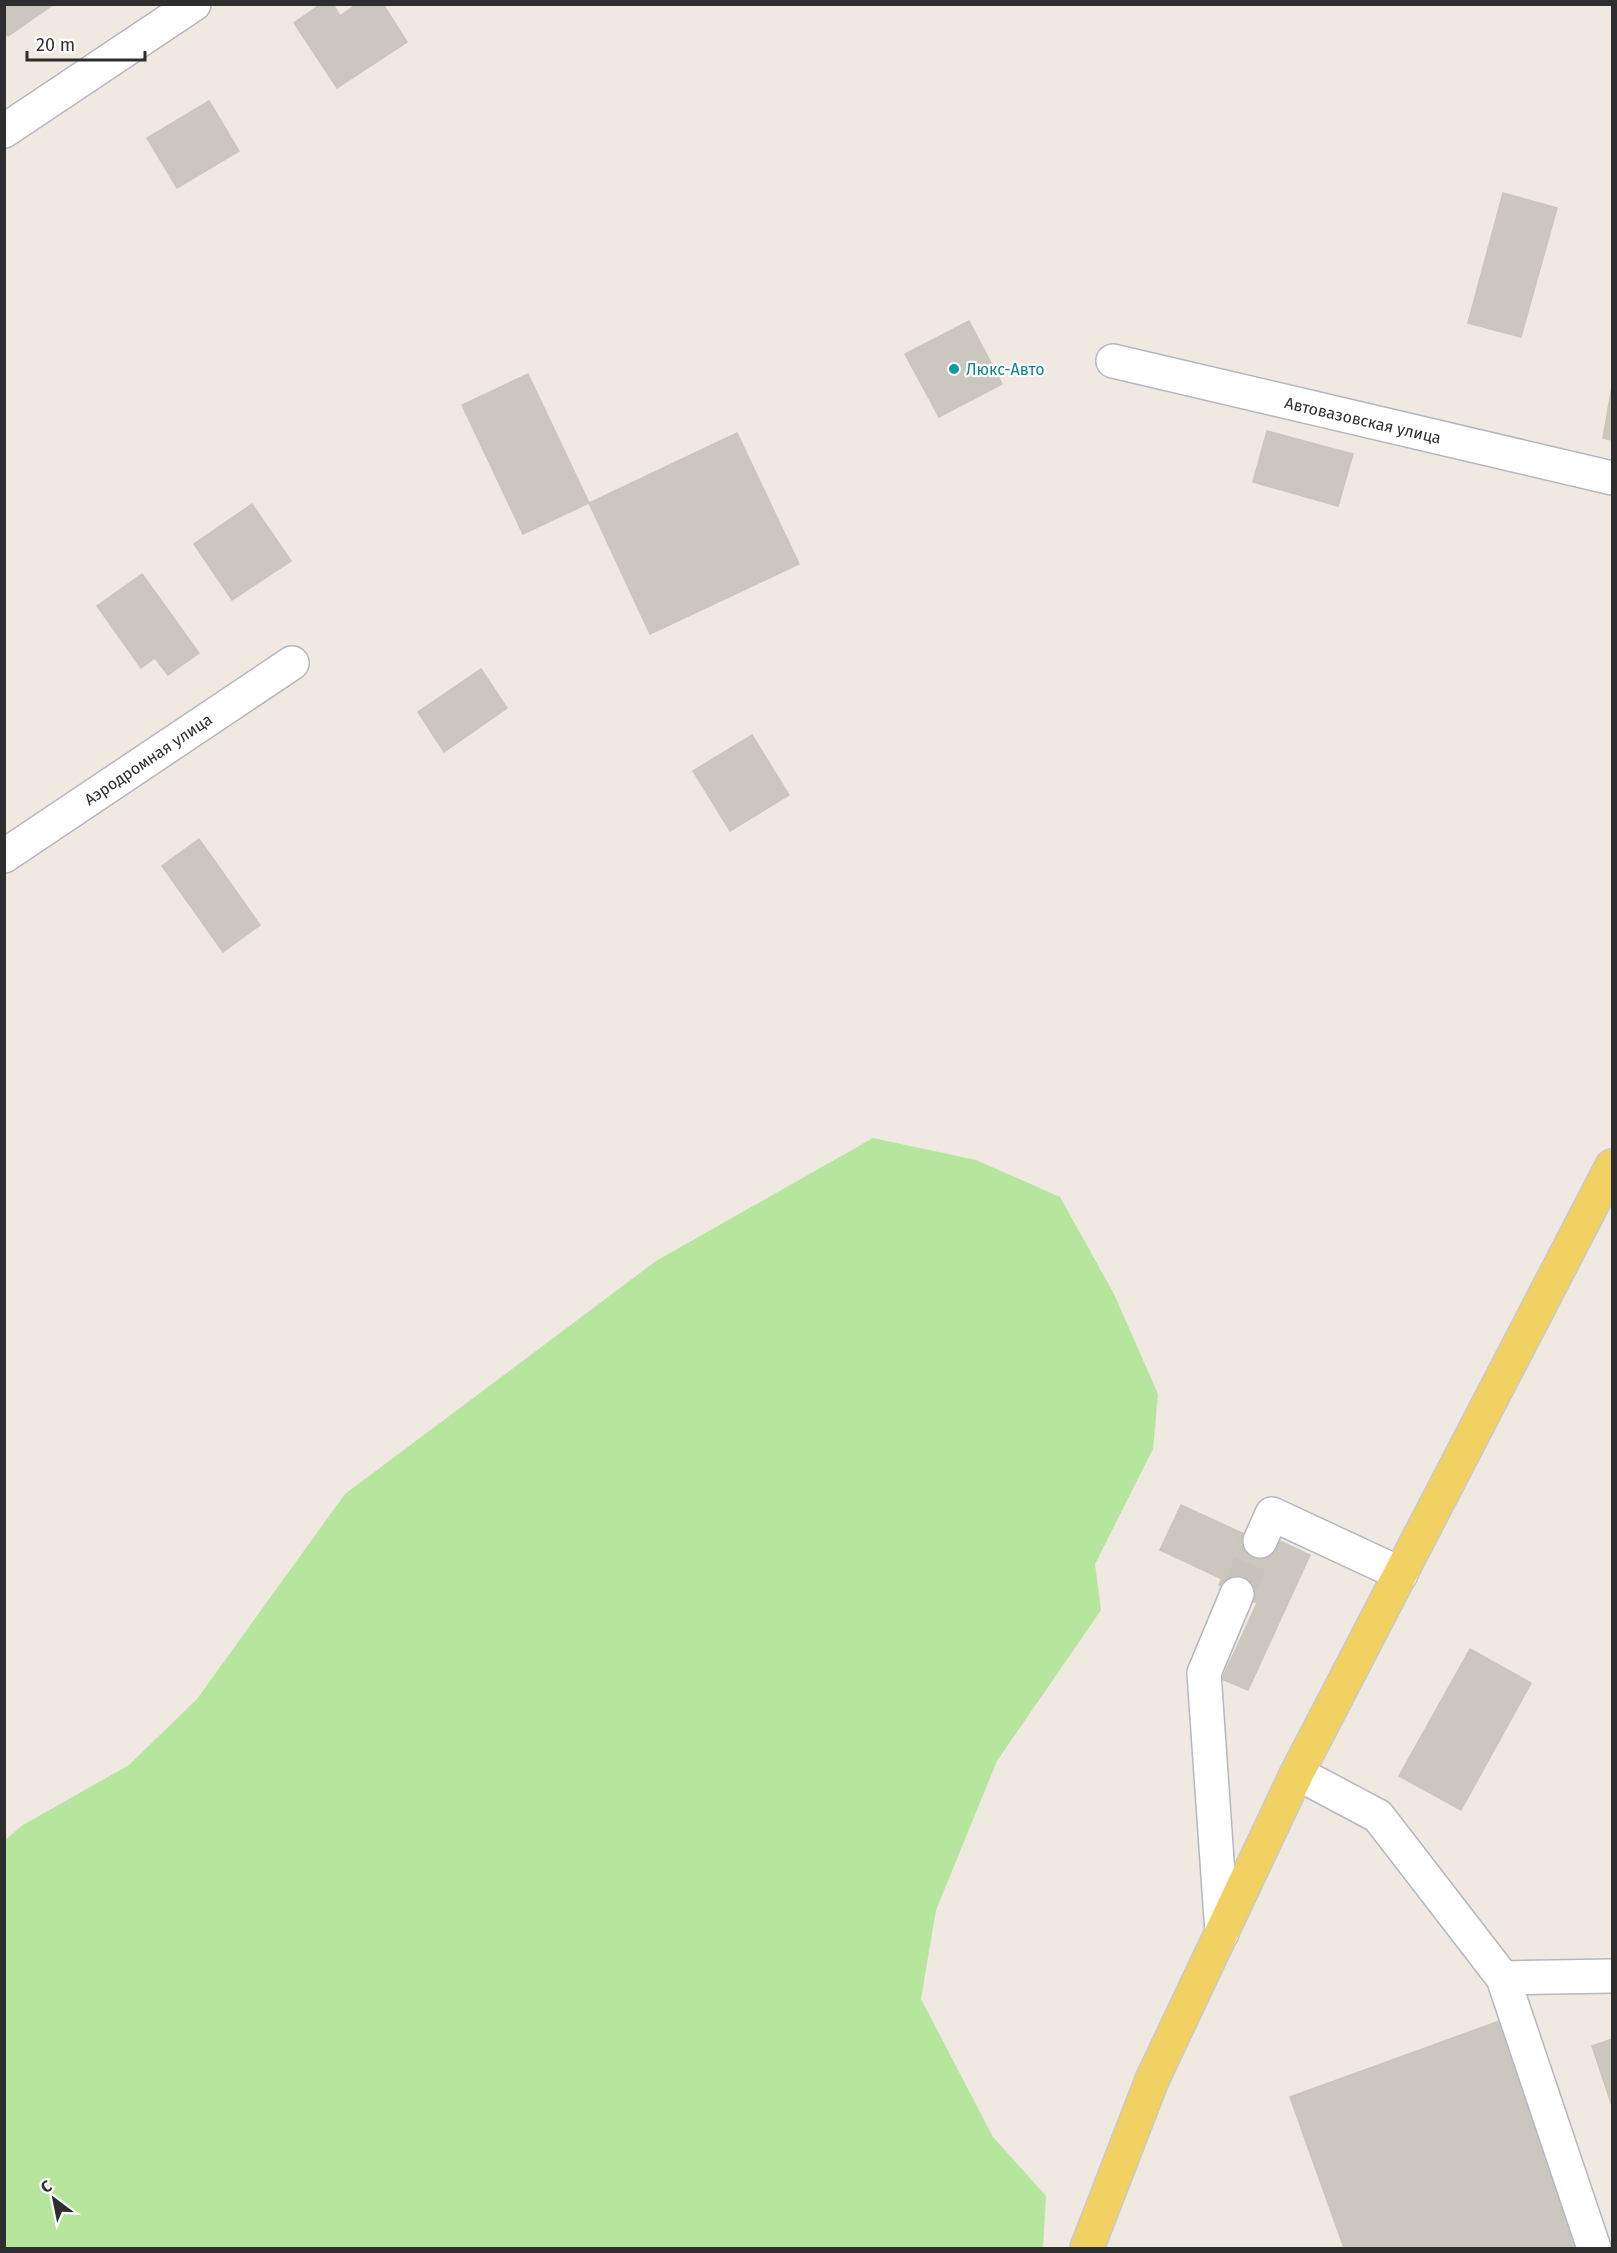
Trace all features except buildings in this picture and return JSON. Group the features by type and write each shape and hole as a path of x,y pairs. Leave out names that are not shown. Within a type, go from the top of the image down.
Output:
{"main road":[{"path":"1087,2248 1152,2080 1298,1773 1611,1175"}],"street":[{"path":"4,131 194,4"},
{"name":"Автовазовская улица","path":"1113,361 1612,478"},
{"name":"Аэродромная улица","path":"4,856 292,663"},
{"path":"1260,1542 1272,1514 1401,1574"},
{"path":"1222,1933 1204,1673 1238,1594"},
{"path":"1298,1773 1378,1816 1503,1978 1594,2248"},
{"path":"1503,1978 1612,1976"}],"green space":[{"path":"873,1138 976,1160 1060,1197 1114,1294 1158,1394 1153,1449 1095,1564 1101,1610 997,1761 936,1910 921,1999 993,2137 1046,2196 1043,2248 5,2248 5,1840 23,1825 129,1765 197,1699 345,1494 656,1261"}],"tunnel":[{"path":"1237,1594 1260,1541"}],"place":[{"name":"Люкс-Авто","path":"954,369"}]}
